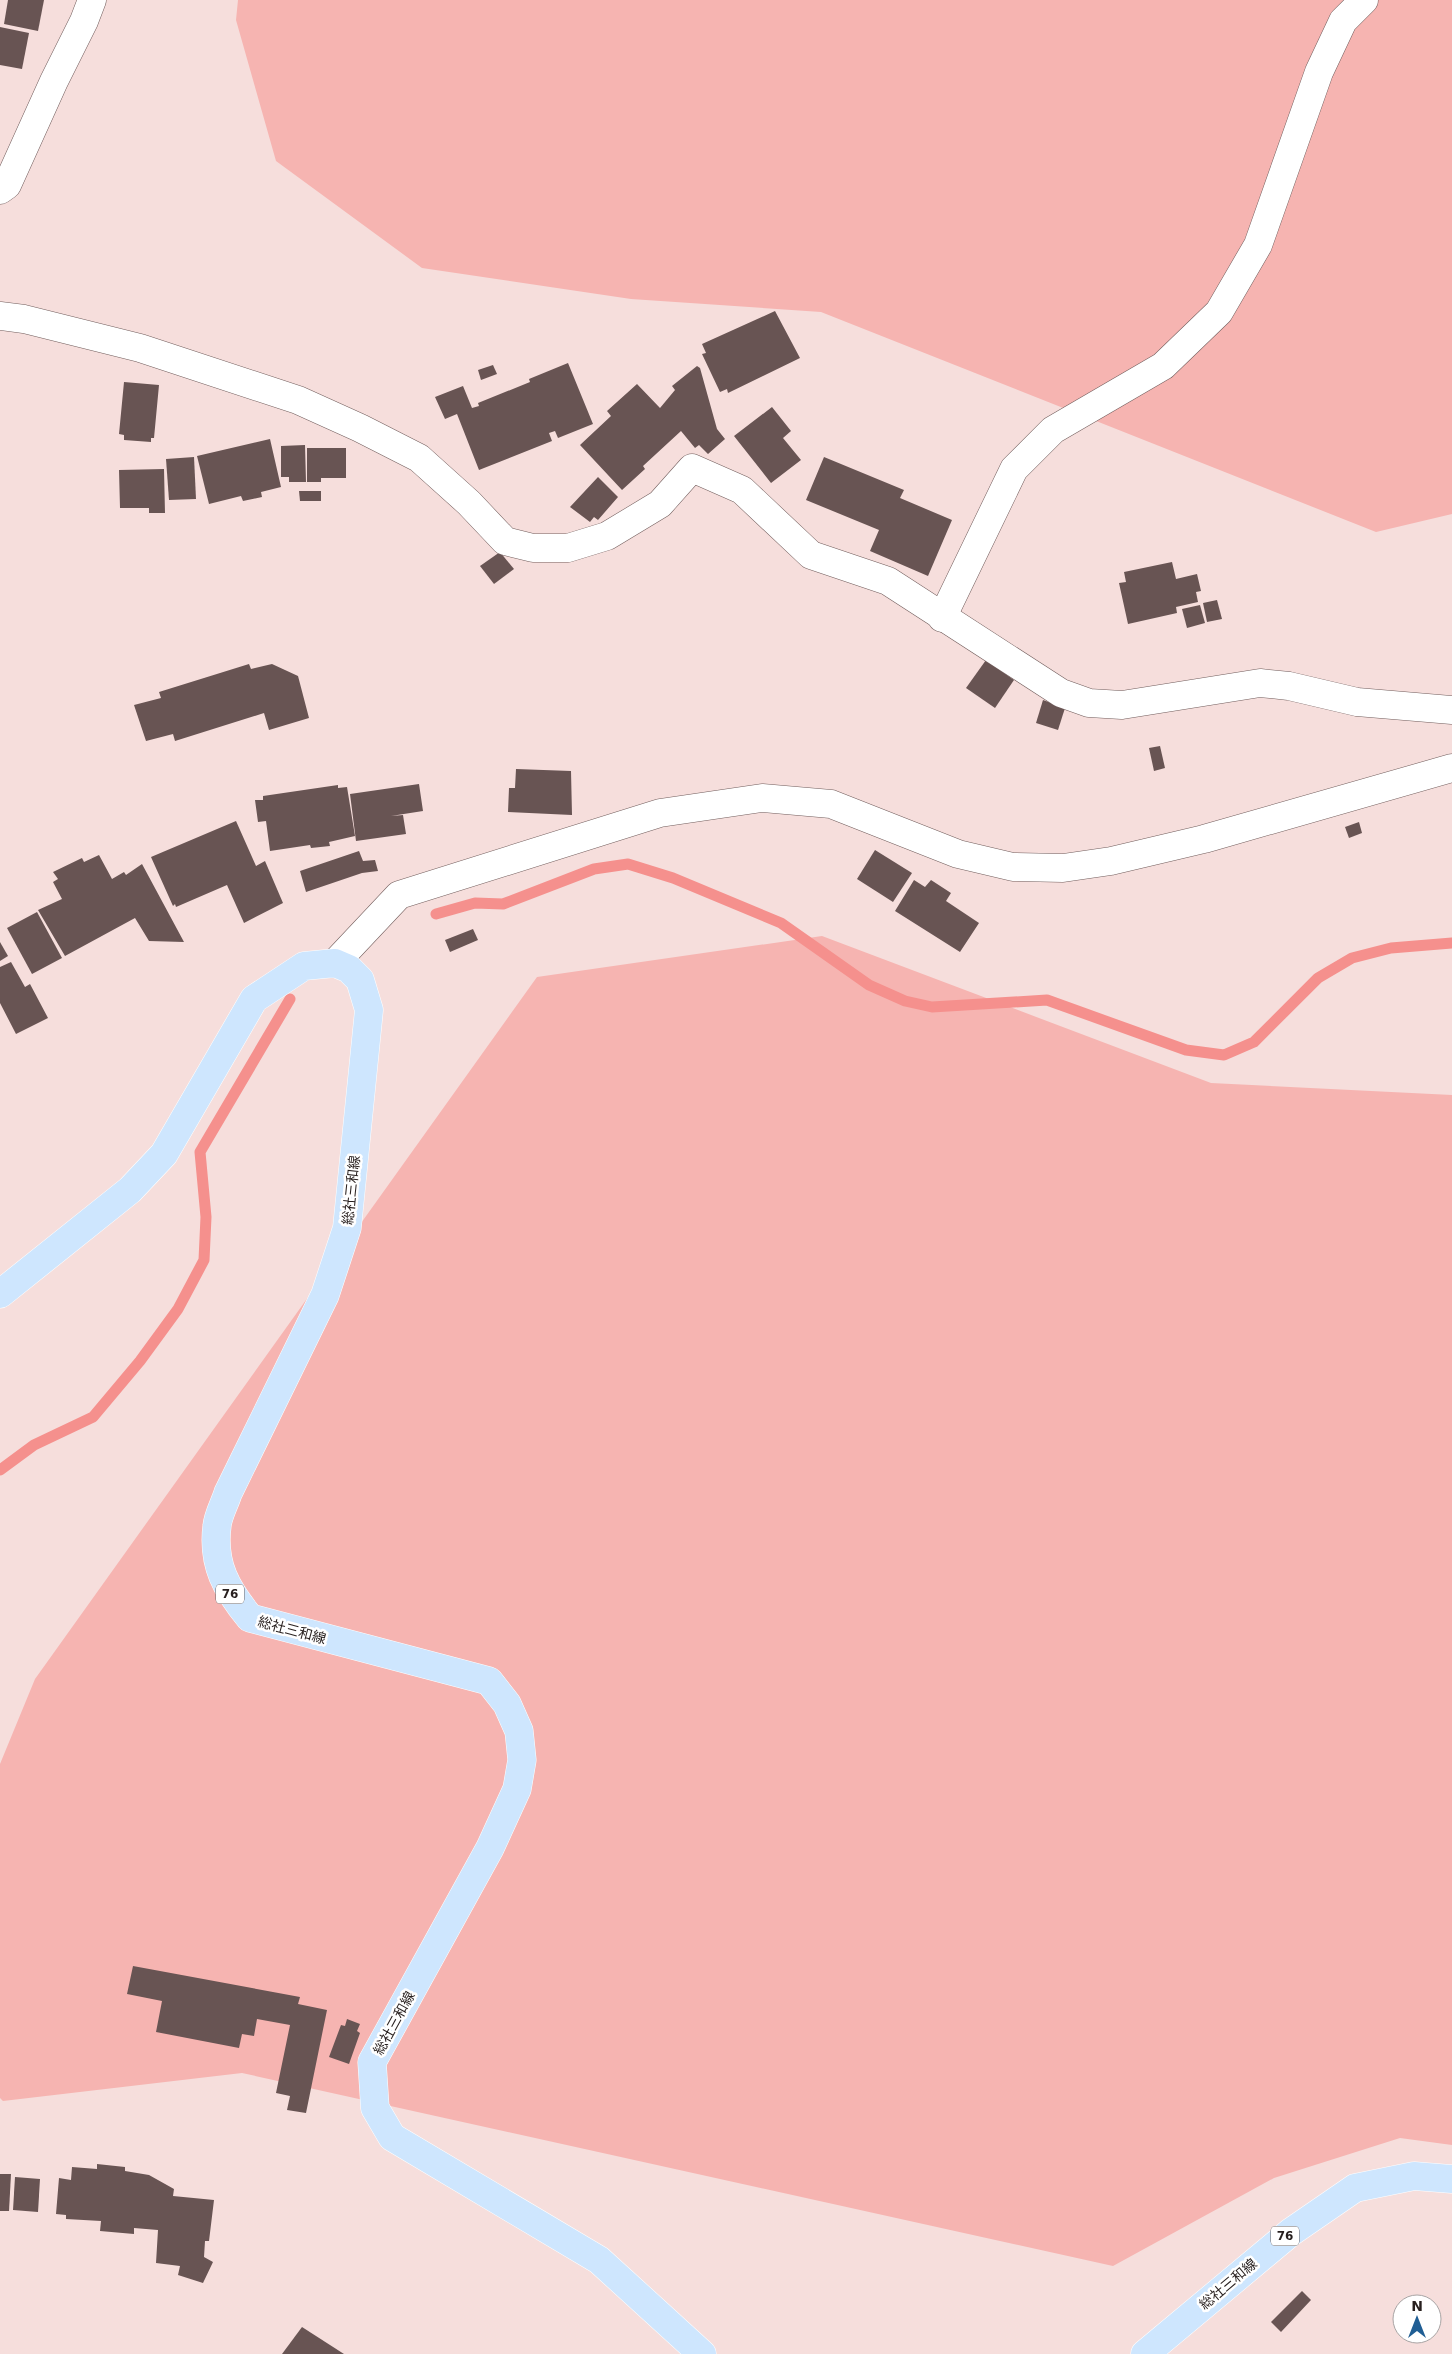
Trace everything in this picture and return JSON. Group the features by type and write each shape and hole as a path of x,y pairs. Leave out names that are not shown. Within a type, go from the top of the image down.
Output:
{"main road":[{"path":"0,1294 130,1190 164,1154 254,999 304,966 335,963"},
{"name":"総社三和線","path":"335,963 349,969 360,980 369,1010 347,1228 325,1295 228,1493 217,1525 217,1560 229,1592 250,1618 489,1681 507,1704 519,1731 522,1750 517,1789 490,1848 372,2062 375,2108 392,2137 599,2260 702,2354"},
{"name":"総社三和線","path":"1145,2354 1291,2232 1355,2188 1414,2176 1452,2179"}],"street":[{"path":"0,190 7,185 92,0"},
{"path":"942,618 1014,468 1053,430 1163,366 1220,312 1258,245 1319,72 1343,21 1364,0"},
{"path":"0,316 24,319 140,348 298,400 360,428 419,458 470,502 505,541 533,548 568,548 607,536 660,504 692,468 742,490 812,555 888,581 942,618 1061,693 1088,703 1122,705 1260,683 1289,686 1357,702 1452,710"},
{"path":"335,963 399,896 660,813 762,798 831,804 958,854 1013,867 1062,868 1111,861 1204,839 1452,768"}],"shaded area":[{"path":"238,0 1452,0 1452,514 1376,532 821,312 631,299 422,268 276,161 236,20"},
{"path":"822,936 1211,1083 1452,1095 1452,2145 1400,2138 1274,2178 1113,2266 242,2073 3,2101 0,2098 0,1764 35,1679 537,977"}],"building":[{"path":"8,0 44,0 38,31 4,24"},
{"path":"0,27 29,33 22,69 0,65"},
{"path":"775,311 800,358 728,393 727,389 720,392 702,354 706,353 702,344"},
{"path":"568,363 593,424 558,438 555,431 549,433 552,441 479,470 457,414 445,419 435,397 463,386 472,408 479,406 478,403 530,382 529,379"},
{"path":"493,365 497,374 481,380 478,370"},
{"path":"697,366 700,368 717,429 725,439 708,454 699,445 695,448 681,431 643,466 645,469 622,490 580,445 611,416 607,411 637,384 660,408 675,390 672,386"},
{"path":"124,382 159,385 154,438 151,438 151,442 124,440 124,435 119,434"},
{"path":"772,407 791,431 783,438 801,460 771,483 734,436"},
{"path":"270,439 281,487 261,492 262,497 243,501 241,496 209,504 197,456"},
{"path":"305,445 306,482 289,482 289,477 281,477 281,446"},
{"path":"307,448 346,448 346,478 321,478 321,482 307,482"},
{"path":"194,457 196,499 169,500 166,459"},
{"path":"824,457 904,490 900,498 952,520 928,576 870,551 879,530 806,500"},
{"path":"164,469 165,513 149,513 149,508 120,508 119,470"},
{"path":"598,477 618,497 598,520 594,517 590,522 570,507"},
{"path":"299,491 321,491 321,501 300,501"},
{"path":"500,552 514,569 494,584 480,566"},
{"path":"1172,562 1176,579 1197,574 1201,591 1196,592 1198,602 1176,607 1177,613 1128,624 1119,583 1126,582 1124,572"},
{"path":"1217,600 1222,619 1207,622 1203,603"},
{"path":"1200,605 1205,623 1187,628 1182,609"},
{"path":"986,660 1014,680 995,708 966,688"},
{"path":"249,664 251,669 272,664 298,676 309,718 269,730 264,713 175,741 173,734 146,741 134,705 161,698 159,692"},
{"path":"1043,700 1065,708 1058,730 1036,723"},
{"path":"1160,746 1165,768 1154,771 1149,748"},
{"path":"516,769 571,771 572,815 508,812 509,788 515,788"},
{"path":"419,784 423,811 391,816 403,815 406,834 356,841 350,794"},
{"path":"338,785 338,788 347,787 355,836 329,842 330,846 311,848 310,845 270,851 266,821 258,822 255,800 263,800 263,796"},
{"path":"236,821 256,866 265,861 283,903 244,923 227,885 176,907 175,904 173,906 151,857"},
{"path":"1359,822 1362,833 1349,838 1345,827"},
{"path":"875,850 912,873 893,902 857,879"},
{"path":"359,851 363,861 375,860 378,871 362,873 306,892 300,871"},
{"path":"99,855 112,879 124,872 126,875 142,864 184,942 149,941 135,918 65,956 38,910 62,899 53,882 58,879 53,872 82,858 84,862"},
{"path":"914,880 925,887 931,880 951,893 946,901 979,923 960,952 895,911"},
{"path":"37,912 62,958 32,974 7,928"},
{"path":"473,929 478,940 450,952 445,940"},
{"path":"0,942 8,956 0,961"},
{"path":"11,962 25,987 30,984 48,1018 16,1034 0,1003 0,967"},
{"path":"133,1966 300,1997 298,2004 327,2010 306,2113 287,2110 290,2096 276,2093 290,2025 257,2019 254,2036 242,2034 239,2048 156,2032 162,2001 127,1994"},
{"path":"347,2019 360,2024 357,2031 360,2033 349,2064 329,2057 341,2025 345,2026"},
{"path":"97,2164 125,2167 125,2171 149,2175 174,2189 173,2196 214,2200 209,2241 205,2241 204,2257 213,2262 203,2283 178,2275 180,2266 156,2263 158,2230 134,2228 134,2234 100,2231 101,2221 66,2219 66,2215 56,2214 59,2178 71,2180 72,2167 97,2169"},
{"path":"0,2174 11,2174 9,2211 0,2211"},
{"path":"15,2177 40,2179 38,2212 13,2210"},
{"path":"1302,2291 1311,2300 1281,2332 1271,2322"},
{"path":"302,2327 344,2354 282,2354"}],"waterway":[{"path":"436,914 475,903 503,904 594,869 628,864 673,878 781,923 869,985 905,1001 932,1007 1047,1000 1186,1050 1224,1055 1254,1042 1318,978 1352,958 1391,948 1452,943"},
{"path":"0,1470 34,1445 93,1417 140,1361 178,1309 204,1260 206,1217 200,1152 290,999"}]}
